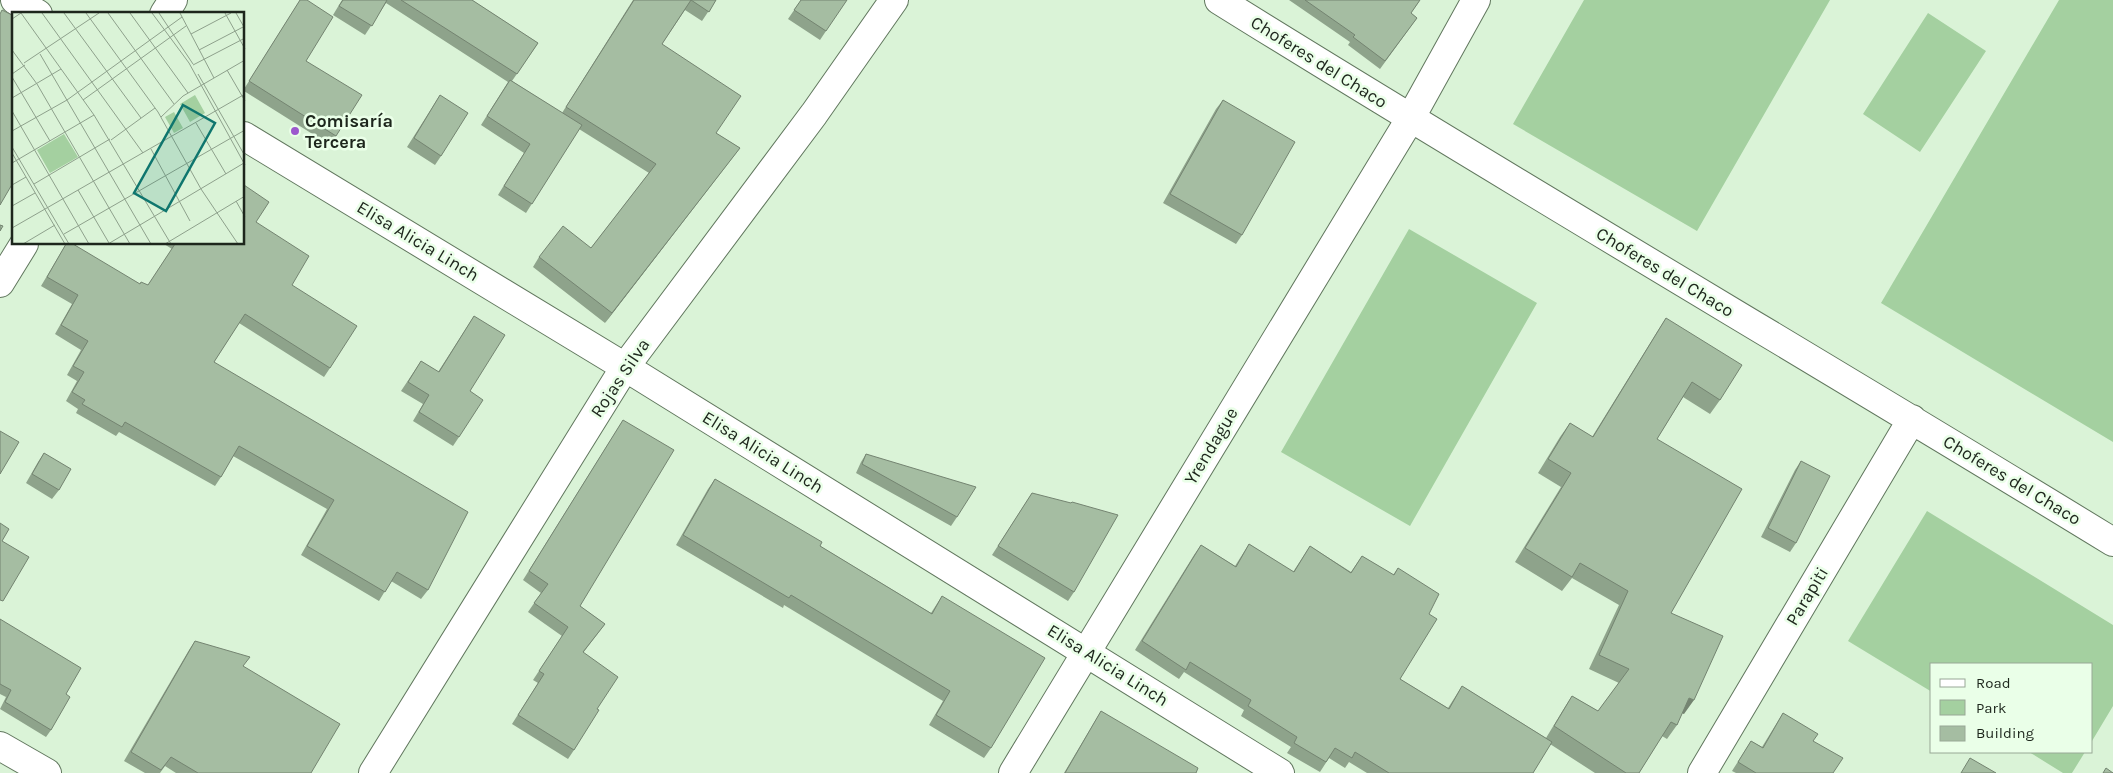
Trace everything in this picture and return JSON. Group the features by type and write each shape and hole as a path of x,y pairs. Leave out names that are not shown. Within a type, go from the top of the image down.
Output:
{"street":[{"path":"15,0 35,12"},
{"path":"165,12 173,0"},
{"name":"Rojas Silva","path":"372,773 625,367 814,114 894,0"},
{"name":"Choferes del Chaco","path":"1219,0 1410,119 1912,419 2113,542"},
{"name":"Yrendague","path":"1013,773 1410,119 1476,0"},
{"name":"Elisa Alicia Linch","path":"245,137 625,367 1280,773"},
{"path":"0,283 23,245"},
{"name":"Parapiti","path":"1702,773 1912,419"},
{"path":"0,746 47,773"}],"green space":[{"path":"1584,0 1830,0 1697,231 1513,124"},
{"path":"2059,0 2113,0 2113,442 1881,303"},
{"path":"1928,13 1986,51 1920,152 1863,114"},
{"path":"1409,229 1537,303 1410,526 1281,452"},
{"path":"1927,511 2113,625 2113,706 2093,739 2093,663 1930,663 1930,691 1848,641"},
{"path":"2031,753 2084,753 2072,773 2063,773"}],"building":[{"path":"300,0 307,0 333,17 306,61 362,95 336,136 249,81"},
{"path":"343,0 387,0 372,26 339,6"},
{"path":"401,0 472,0 538,43 517,74"},
{"path":"634,0 691,0 662,44 741,96 716,133 740,148 612,313 539,257 563,226 591,248 656,164 566,107"},
{"path":"691,0 716,0 709,12"},
{"path":"801,0 847,0 826,31 794,10"},
{"path":"1305,0 1420,0 1411,13 1417,18 1385,61 1353,37 1355,35"},
{"path":"2,10 12,15 12,184 0,205 0,14"},
{"path":"510,80 582,125 532,204 504,186 530,144 487,116"},
{"path":"440,95 468,113 441,156 414,138"},
{"path":"1223,100 1295,142 1242,235 1170,194"},
{"path":"245,186 269,202 256,222 309,256 292,285 357,326 330,368 245,314 214,362 468,512 428,590 397,572 385,592 307,546 334,500 239,446 221,477 125,422 122,427 82,404 85,400 72,392 84,372 73,366 88,341 61,325 78,295 47,277 65,245 75,245 140,284 141,282 148,285 174,245 245,245"},
{"path":"474,316 505,335 470,391 483,400 459,437 419,412 429,395 408,382 421,361 439,372"},
{"path":"1666,318 1742,365 1720,400 1692,382 1657,439 1742,489 1671,613 1723,636 1694,700 1689,698 1677,725 1671,722 1639,773 1626,773 1554,726 1572,696 1598,711 1629,669 1599,655 1628,591 1580,563 1572,577 1525,548 1571,473 1548,459 1570,423 1593,437"},
{"path":"623,420 674,450 580,606 605,624 583,652 618,677 574,750 518,715 544,674 539,671 568,627 534,603 548,584 529,571"},
{"path":"0,431 19,442 0,474"},
{"path":"44,453 71,469 59,490 32,474"},
{"path":"866,454 976,487 957,517 862,464"},
{"path":"1801,461 1830,476 1796,543 1768,528"},
{"path":"715,479 822,542 820,546 932,614 942,596 1045,658 991,748 936,715 950,691 791,595 789,598 683,535"},
{"path":"1032,493 1118,515 1074,592 998,546"},
{"path":"0,523 9,529 2,541 29,557 3,601 0,600"},
{"path":"1249,544 1294,572 1310,546 1351,573 1362,556 1394,575 1398,568 1439,594 1429,614 1437,619 1400,679 1449,709 1462,686 1552,742 1533,773 1389,773 1355,752 1352,758 1335,748 1326,762 1294,743 1297,737 1248,706 1251,700 1190,662 1186,670 1142,641 1201,545 1236,567"},
{"path":"0,619 81,668 66,694 70,697 51,730 5,702 11,690 0,684"},
{"path":"195,641 250,657 243,666 340,724 311,773 198,773 171,757 161,770 131,752"},
{"path":"1101,711 1198,768 1196,773 1065,773"},
{"path":"1783,713 1818,734 1813,741 1843,758 1833,773 1756,773 1738,762 1751,741 1763,748"},
{"path":"1970,758 1996,773 1961,773"},
{"path":"2106,768 2113,773 2103,773"}],"place":[{"name":"Comisaría Tercera","path":"295,131"}]}
